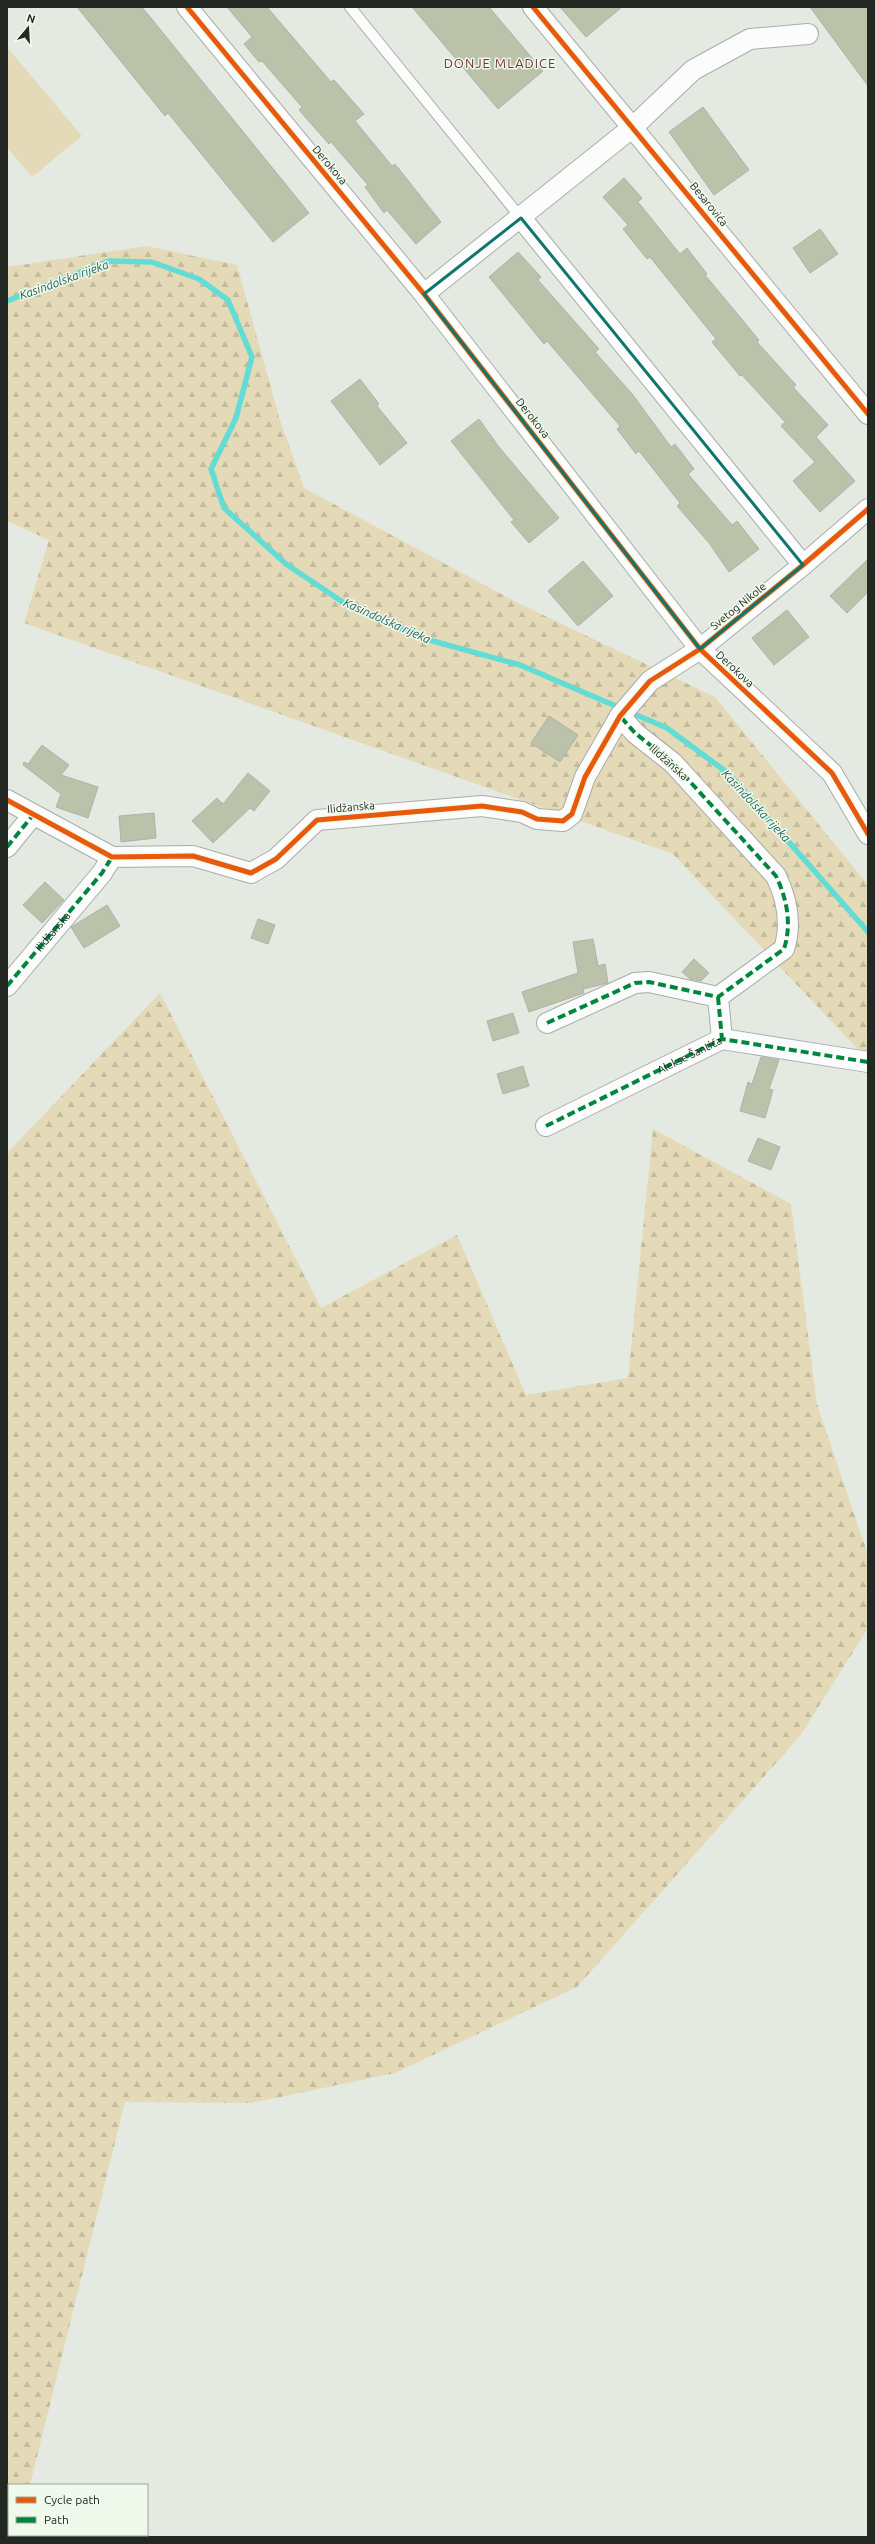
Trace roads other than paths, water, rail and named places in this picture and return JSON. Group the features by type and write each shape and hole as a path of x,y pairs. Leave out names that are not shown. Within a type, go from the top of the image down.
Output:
{"street":[{"name":"Derokova","path":"187,7 424,294 700,649 832,773 868,834"},
{"name":"Besarovića","path":"534,7 868,414"},
{"path":"424,294 633,127 693,70 750,39 808,34"},
{"path":"521,218 803,565"},
{"name":"Svetog Nikole","path":"620,716 650,681 700,649 803,565 868,509"},
{"name":"Ilidžanska","path":"7,800 112,857 193,856 251,873 276,859 317,820 482,806 522,812 537,819 563,820 572,814 584,777 620,716 635,733 673,763 761,858 776,876 786,896 788,938 784,949 718,997"},
{"path":"7,847 32,814"},
{"name":"Ilidžanska","path":"7,986 62,918 102,873 112,857"},
{"path":"547,1023 635,983 649,982 718,997 722,1039"},
{"name":"Alekse Šantića","path":"546,1126 722,1039 868,1062"}],"lane":[{"path":"350,7 521,218"}],"waterway":[{"name":"Kasindolska rijeka","path":"7,301 109,261 152,262 199,279 228,300 252,357 236,418 211,469 224,508 286,564 347,605 422,638 520,665 667,728 729,774 868,932"}],"district":[{"name":"DONJE MLADICE","path":"500,63"}]}
